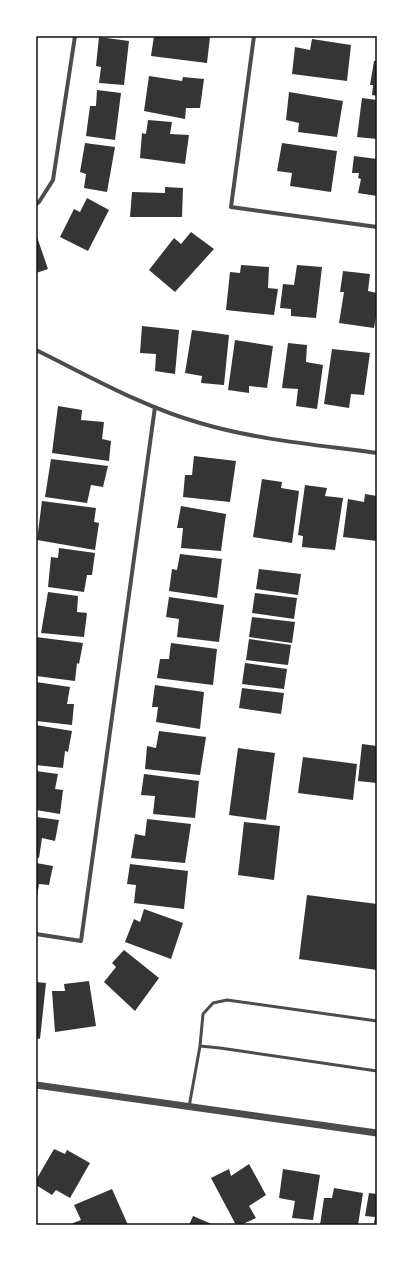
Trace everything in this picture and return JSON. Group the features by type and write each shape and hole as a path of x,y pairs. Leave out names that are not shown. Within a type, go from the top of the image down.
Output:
{"street":[{"path":"36,204 39,202 53,180 75,36"},
{"path":"254,36 231,207 377,228"},
{"path":"36,350 155,408 200,423 244,434 377,453"},
{"path":"36,934 81,941 155,408"},
{"path":"36,1085 377,1133"}],"lane":[{"path":"188,1107 200,1046 204,1014 213,1003 227,1000 377,1021"},
{"path":"200,1046 377,1071"}],"building":[{"path":"154,36 210,37 207,63 151,56"},
{"path":"99,37 129,41 124,85 99,83 101,67 96,66"},
{"path":"312,39 351,45 347,81 292,74 295,47 310,50"},
{"path":"374,61 377,61 377,96 372,95 373,85 370,85"},
{"path":"149,76 182,81 183,77 204,79 200,108 186,108 185,119 144,111"},
{"path":"97,90 121,93 115,140 86,136 90,106 96,106"},
{"path":"289,92 343,101 337,137 298,132 299,123 286,120"},
{"path":"362,98 377,100 377,139 357,137"},
{"path":"148,120 172,122 170,134 189,135 185,164 140,158 142,133 146,134"},
{"path":"85,143 115,147 107,192 84,188 86,174 80,172"},
{"path":"282,143 337,151 331,192 290,186 292,173 277,171"},
{"path":"354,156 377,159 377,196 358,193 361,179 358,178 359,173 352,173"},
{"path":"165,187 183,188 182,217 130,217 132,192 165,193"},
{"path":"87,198 109,210 88,251 60,237 74,209 80,212"},
{"path":"191,232 214,249 175,292 149,270 174,238 181,244"},
{"path":"36,234 48,269 36,273"},
{"path":"241,265 269,267 268,288 278,289 274,315 226,310 230,272 240,273"},
{"path":"297,265 322,267 316,318 291,316 291,309 280,308 283,284 294,285"},
{"path":"343,271 370,274 368,291 377,293 377,310 374,328 339,323 344,292 340,292"},
{"path":"142,326 179,330 175,374 155,371 156,354 140,353"},
{"path":"192,330 229,335 224,385 201,383 202,376 185,373"},
{"path":"235,340 273,346 267,388 249,386 249,393 228,390"},
{"path":"288,343 307,345 306,362 323,365 317,409 296,406 298,389 282,388"},
{"path":"332,349 370,353 364,395 351,394 349,408 324,404"},
{"path":"58,406 82,410 81,420 104,422 102,439 111,441 109,461 52,453"},
{"path":"194,456 236,461 230,502 183,497 185,475 192,475"},
{"path":"51,459 108,466 103,487 91,485 87,503 45,497"},
{"path":"262,479 282,482 281,488 299,491 292,543 253,537"},
{"path":"305,485 327,488 325,496 343,498 335,550 302,547 303,536 298,535"},
{"path":"365,494 377,496 377,541 343,537 348,499 364,502"},
{"path":"42,501 96,508 94,522 99,523 95,550 37,540"},
{"path":"181,506 226,514 221,551 181,548 183,528 177,528"},
{"path":"59,548 95,553 92,575 87,575 84,592 48,587 51,557 58,558"},
{"path":"180,554 222,559 217,598 169,591 172,569 177,570"},
{"path":"259,569 301,574 298,595 256,589"},
{"path":"48,592 78,596 77,612 87,613 84,637 41,633"},
{"path":"255,593 297,598 294,619 252,613"},
{"path":"169,597 224,605 219,642 177,637 179,619 166,617"},
{"path":"252,617 295,622 292,643 249,637"},
{"path":"36,637 83,643 79,664 77,663 75,681 36,676"},
{"path":"249,639 291,645 288,665 246,660"},
{"path":"171,643 217,649 213,685 157,678 160,659 169,659"},
{"path":"245,663 287,669 284,689 242,684"},
{"path":"36,682 70,687 67,704 74,704 72,725 36,721"},
{"path":"155,685 204,692 200,729 156,722 158,707 152,707"},
{"path":"242,688 284,693 281,714 239,708"},
{"path":"36,725 72,731 68,752 65,751 63,768 36,765"},
{"path":"159,731 206,737 200,775 145,769 147,746 156,748"},
{"path":"362,744 377,746 377,783 358,781"},
{"path":"238,748 275,753 266,820 229,815"},
{"path":"303,757 357,764 353,800 298,793"},
{"path":"36,771 58,774 55,789 63,790 60,814 36,810"},
{"path":"144,774 199,781 195,818 153,814 155,796 141,795"},
{"path":"36,817 59,820 55,841 42,838 39,858 36,857"},
{"path":"147,819 191,824 185,863 131,858 135,834 145,836"},
{"path":"244,822 280,826 274,880 238,875"},
{"path":"36,863 53,866 49,885 39,884 37,897"},
{"path":"130,864 188,871 184,909 134,903 136,885 127,884"},
{"path":"307,895 377,904 377,970 299,959"},
{"path":"144,909 183,923 171,959 125,942 134,919 140,922"},
{"path":"124,950 159,978 135,1011 104,982 116,967 112,963"},
{"path":"89,981 96,1026 55,1032 52,991 65,991 64,984"},
{"path":"36,982 46,983 40,1039 36,1038"},
{"path":"54,1149 65,1154 67,1150 90,1163 70,1198 56,1190 52,1195 36,1185 36,1180"},
{"path":"249,1164 266,1195 249,1206 256,1218 241,1225 236,1225 211,1178 229,1169 231,1176"},
{"path":"283,1169 320,1175 313,1220 292,1218 295,1201 279,1198"},
{"path":"334,1188 363,1193 358,1225 320,1225 324,1198 332,1198"},
{"path":"112,1189 128,1225 74,1225 73,1223 81,1220 74,1205"},
{"path":"369,1193 377,1194 377,1223 374,1223 375,1217 365,1216"},
{"path":"193,1216 214,1225 189,1225"}]}
